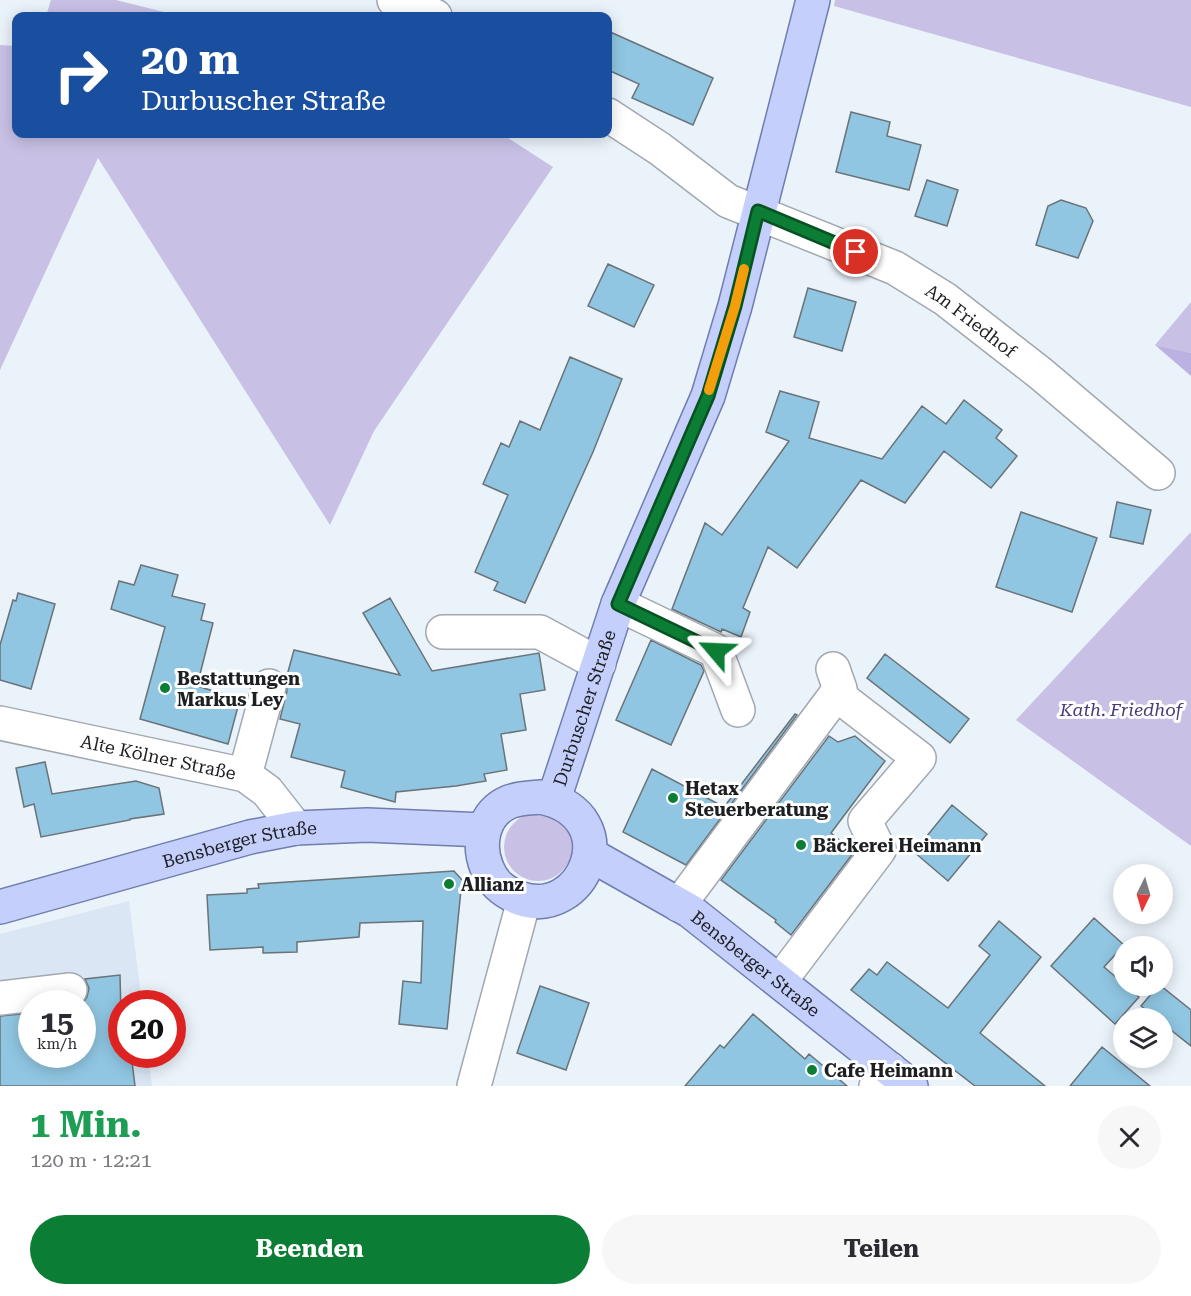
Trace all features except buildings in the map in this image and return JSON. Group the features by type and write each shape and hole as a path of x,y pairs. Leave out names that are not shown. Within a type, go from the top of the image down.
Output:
{"main road":[{"name":"Durbuscher Straße","path":"554,799 618,604 708,396 735,306 813,0"},
{"path":"541,796 554,799 570,809 582,822 589,836 591,855 582,875 570,889 555,898 540,902 524,900 508,894 496,885 482,857 481,843 489,817 507,803 519,799 541,796"},
{"name":"Bensberger Straße","path":"0,908 239,840 296,828 367,825 484,830"},
{"name":"Bensberger Straße","path":"591,855 685,908 780,981 893,1080"}],"street":[{"path":"394,0 425,12"},
{"name":"Am Friedhof","path":"612,118 660,149 728,201 758,211 895,268 945,298 1040,374 1158,474"},
{"path":"618,604 716,651 738,710"},
{"path":"443,632 540,632 598,664"},
{"path":"245,775 269,686"},
{"path":"685,908 840,690 919,758 865,821 879,850 780,981"},
{"name":"Alte Kölner Straße","path":"0,723 245,775 267,791 296,828"},
{"path":"474,1086 524,900"},
{"path":"0,998 18,996"}],"shaded area":[{"path":"1155,345 1191,353 1191,376"},
{"path":"129,901 140,990 108,990 108,1068 150,1068 152,1086 0,1086 0,934"}],"green space":[{"path":"51,0 116,0 164,12 47,12"},
{"path":"835,0 1191,0 1191,107 834,6"},
{"path":"0,45 12,46 12,138 508,138 553,167 374,431 330,525 98,158 0,370"},
{"path":"1191,302 1191,353 1155,345"},
{"name":"Kath. Friedhof","path":"1191,532 1191,846 1016,720"},
{"path":"538,813 551,816 562,823 569,834 572,847 569,860 562,871 551,878 538,881 525,878 514,871 507,860 504,847 507,834 514,823 525,816"}],"slow traffic":[{"path":"709,390 744,269"}],"place":[{"name":"Bestattungen Markus Ley","path":"165,688"},
{"name":"Hetax Steuerberatung","path":"673,798"},
{"name":"Bäckerei Heimann","path":"801,845"},
{"name":"Allianz","path":"449,884"},
{"name":"Cafe Heimann","path":"812,1070"}],"route":[{"path":"716,651 618,604 708,396 735,306 758,211 856,252"}]}
